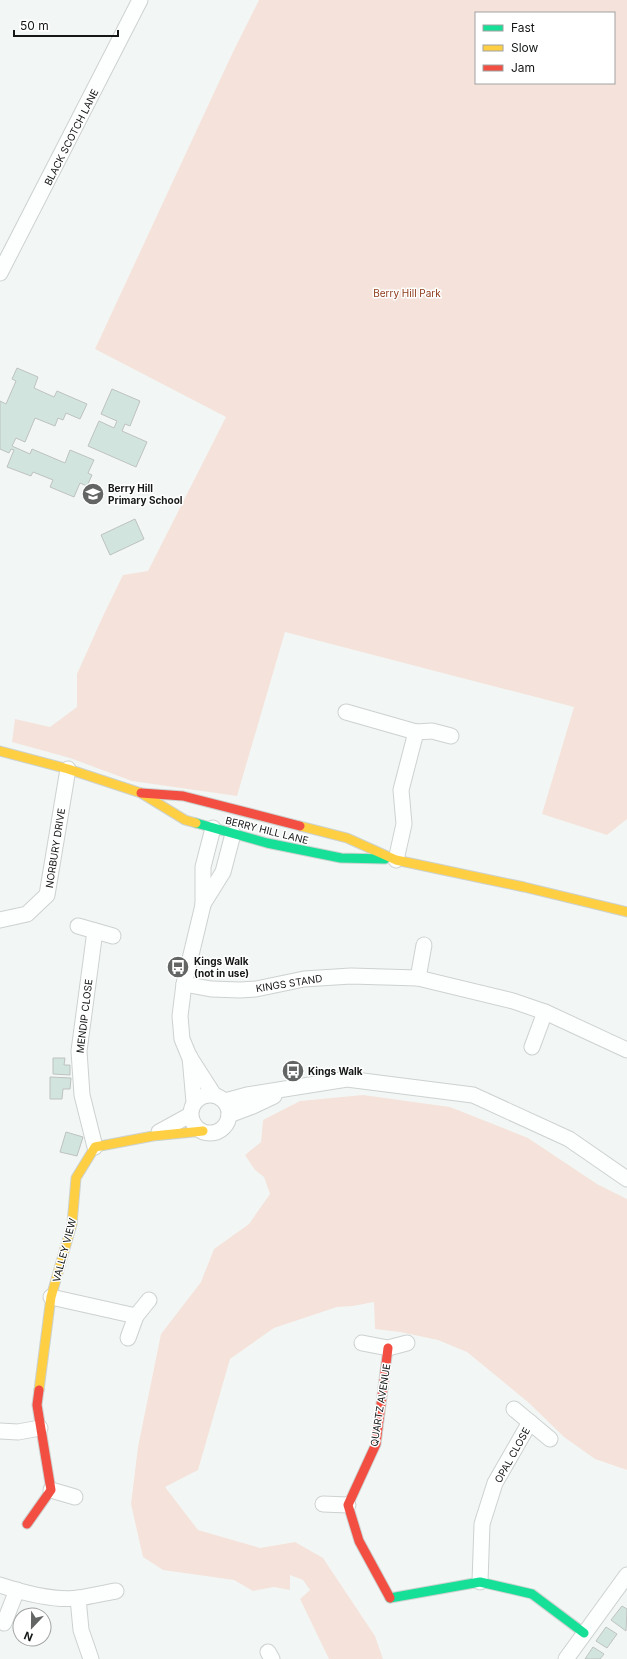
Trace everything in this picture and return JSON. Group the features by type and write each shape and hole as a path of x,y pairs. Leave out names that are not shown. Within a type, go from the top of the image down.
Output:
{"street":[{"name":"BLACK SCOTCH LANE","path":"0,273 140,0"},
{"path":"346,712 416,732 432,731 450,736"},
{"path":"396,860 404,824 401,790 416,732"},
{"name":"BERRY HILL LANE","path":"0,751 68,769 141,794 185,820 222,824 267,843 341,858 396,860 524,887 627,912"},
{"name":"NORBURY DRIVE","path":"0,920 28,914 47,895 68,769"},
{"path":"141,794 182,806"},
{"name":"BERRY HILL LANE","path":"141,794 182,796 347,838 396,860"},
{"path":"190,1056 192,1122 198,1129 207,1133 215,1132 223,1128 228,1121 223,1104 190,1056 182,1039 180,1016 184,984 203,905 203,867 230,808"},
{"path":"203,905 223,872 222,824"},
{"path":"78,926 113,936"},
{"name":"MENDIP CLOSE","path":"95,931 79,1051 82,1094 95,1148"},
{"path":"418,978 424,945"},
{"name":"KINGS STAND","path":"184,984 211,989 240,990 256,989 304,979 343,976 418,978 513,1001 545,1012 627,1050"},
{"path":"532,1047 545,1012"},
{"path":"152,1136 192,1109 201,1096 223,1104 247,1095 347,1080 473,1095 569,1139 627,1179"},
{"path":"95,1148 152,1136 203,1131"},
{"name":"VALLEY VIEW","path":"51,1490 37,1405 51,1297 72,1224 76,1178 95,1148"},
{"path":"51,1297 136,1316"},
{"path":"128,1338 136,1316 148,1300"},
{"path":"362,1343 388,1348 407,1343"},
{"name":"QUARTZ AVENUE","path":"348,1505 376,1444 388,1348"},
{"name":"OPAL CLOSE","path":"514,1409 550,1439"},
{"name":"OPAL CLOSE","path":"480,1582 482,1524 495,1483 530,1422"},
{"path":"0,1431 18,1432 40,1428"},
{"path":"27,1524 51,1490 75,1497"},
{"path":"323,1504 348,1505 359,1541 390,1598 480,1582 532,1594 584,1633"},
{"path":"566,1659 627,1575"},
{"path":"0,1585 57,1598 78,1598 116,1591"},
{"path":"4,1623 17,1590"},
{"path":"78,1598 81,1630 91,1659"}],"green space":[{"name":"Berry Hill Park","path":"259,0 627,0 627,819 607,835 542,814 574,707 285,632 237,796 132,781 70,758 12,742 15,719 50,727 77,707 77,674 123,575 148,571 226,417 95,349 232,54"},
{"path":"363,1095 450,1107 528,1138 597,1184 627,1199 627,1470 595,1459 564,1437 529,1403 467,1352 438,1340 400,1332 375,1329 374,1302 337,1307 274,1328 230,1359 198,1470 165,1487 198,1530 260,1548 295,1542 323,1558 375,1636 383,1659 329,1659 300,1599 310,1590 303,1580 290,1575 290,1590 274,1587 253,1591 234,1580 163,1570 143,1557 131,1504 138,1447 161,1334 201,1282 214,1249 249,1224 270,1194 264,1177 255,1170 245,1155 261,1142 263,1120 300,1101"}],"building":[{"path":"17,368 38,377 34,388 54,397 57,391 87,404 80,419 66,413 63,420 58,418 55,426 35,418 25,442 16,438 12,446 30,454 32,449 65,463 70,450 94,460 88,473 92,475 87,486 80,483 74,497 50,487 53,480 33,472 31,476 7,467 14,450 11,449 9,453 0,449 0,401 6,404 16,381 12,379"},
{"path":"112,389 140,401 130,426 125,424 122,431 147,442 136,467 88,446 99,421 114,428 117,421 101,414"},
{"path":"135,519 144,539 110,555 101,535"},
{"path":"53,1058 65,1058 64,1065 70,1065 70,1075 53,1074"},
{"path":"50,1077 71,1078 70,1089 63,1089 62,1099 50,1099"},
{"path":"66,1132 83,1137 77,1156 60,1152"},
{"path":"622,1606 627,1609 626,1631 611,1620"},
{"path":"606,1627 617,1634 607,1648 596,1641"},
{"path":"593,1647 604,1654 600,1659 585,1659"}],"traffic: fast":[{"path":"196,823 267,843 341,858 385,859"},
{"path":"390,1598 480,1582 532,1594 584,1633"}],"traffic: slow":[{"path":"0,751 68,769 141,793 185,820 196,823"},
{"path":"300,826 347,838 396,860 524,887 627,912"},
{"path":"39,1390 51,1297 72,1224 76,1178 95,1147 153,1136 203,1131"}],"traffic: jam":[{"path":"141,793 183,796 300,826"},
{"path":"388,1348 376,1444 348,1505 359,1541 390,1598"},
{"path":"27,1524 51,1490 37,1405 39,1390"}],"place":[{"name":"Berry Hill Primary School","path":"93,494"},
{"name":"Kings Walk (not in use)","path":"178,967"},
{"name":"Kings Walk","path":"293,1071"}]}
